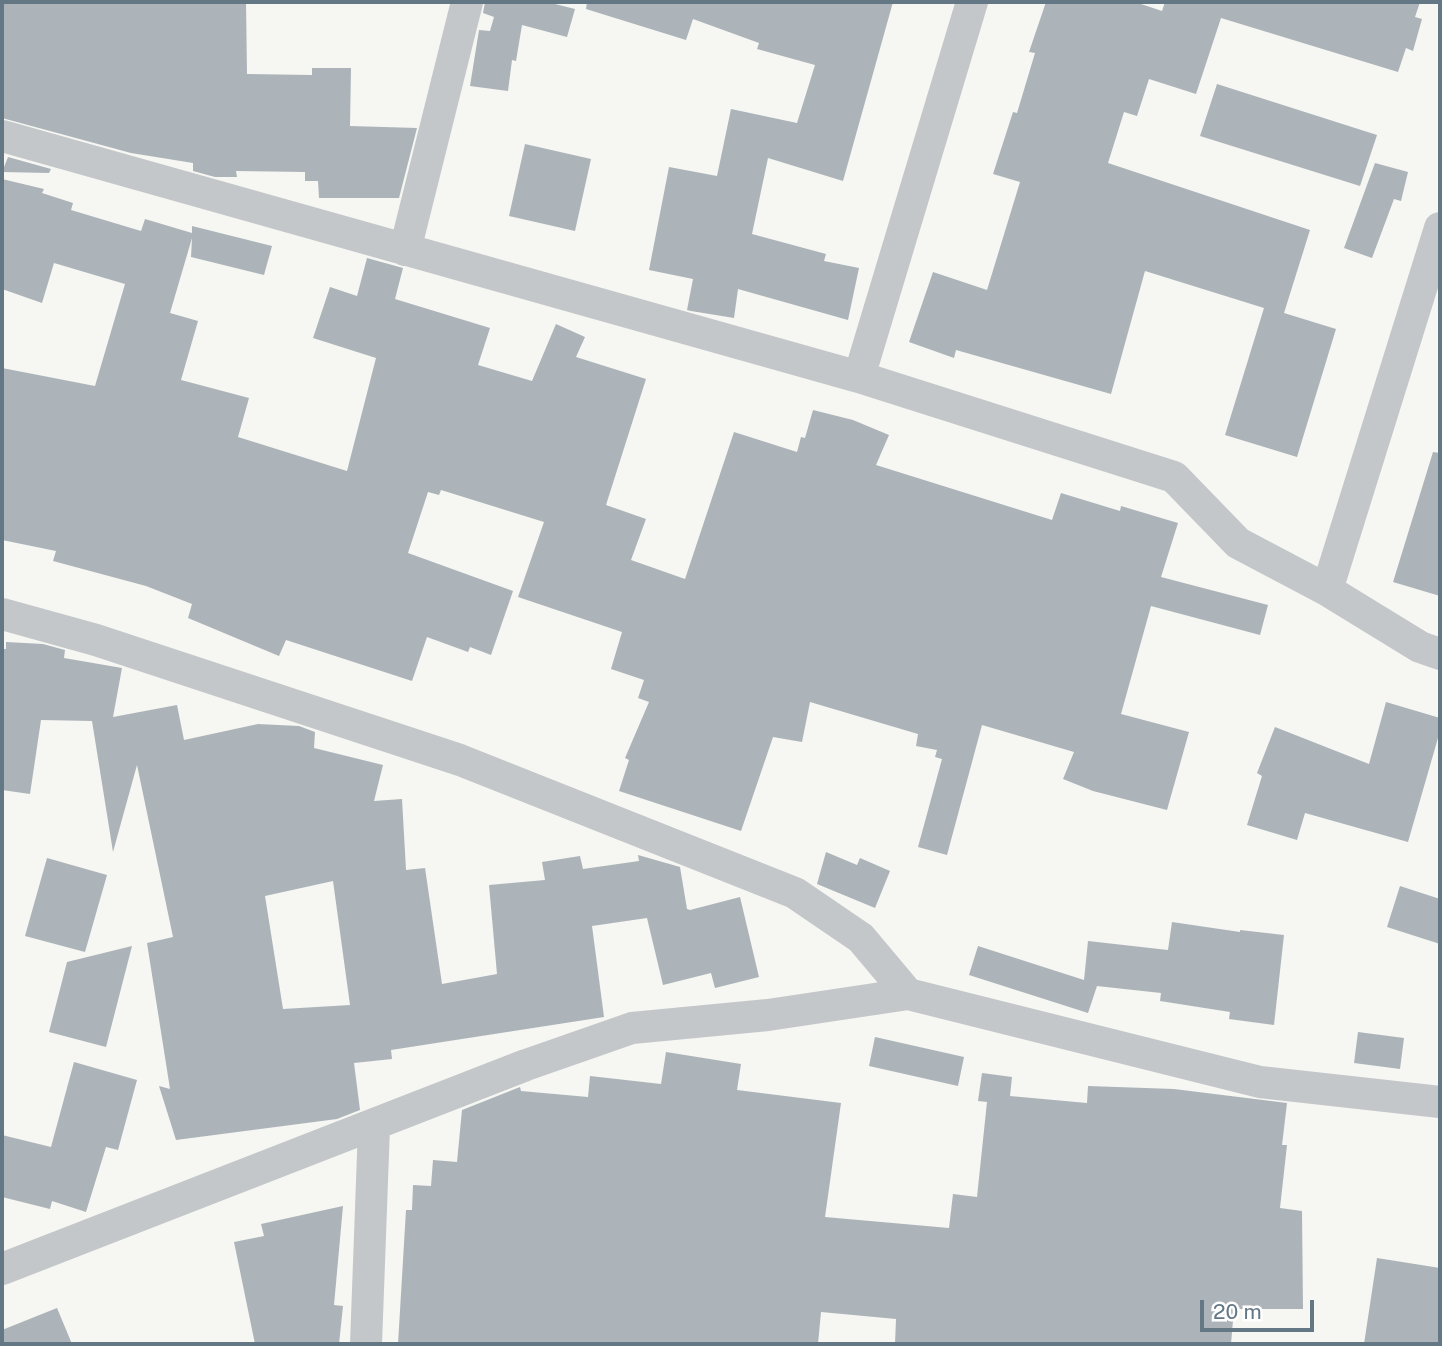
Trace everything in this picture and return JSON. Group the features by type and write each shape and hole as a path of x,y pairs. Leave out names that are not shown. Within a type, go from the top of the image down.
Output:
{"street":[{"path":"405,250 467,2"},
{"path":"859,377 972,2"},
{"path":"2,136 859,377 1174,477 1238,544 1327,590 1420,648 1440,654"},
{"path":"1327,590 1440,228"},
{"path":"2,614 96,640 460,760 794,893 861,938 908,994"},
{"path":"2,1269 374,1127 526,1065 632,1028 768,1015 908,994 1260,1082 1440,1102"},
{"path":"366,1344 374,1127"}],"building":[{"path":"2,2 246,2 247,74 312,75 312,68 351,68 350,126 417,128 399,198 319,198 318,181 305,181 305,172 236,171 237,177 215,177 193,171 193,163 131,153 2,118"},
{"path":"485,2 547,2 575,9 567,37 522,25 516,61 512,60 508,91 470,86 479,30 490,31 494,17 483,13"},
{"path":"587,2 893,2 843,181 768,158 752,234 826,254 824,261 859,268 848,320 738,289 734,318 687,310 693,279 649,270 669,167 717,176 731,109 797,123 815,65 757,49 759,43 693,19 686,40 586,9"},
{"path":"1046,2 1135,2 1162,11 1165,2 1420,2 1415,17 1422,19 1413,51 1406,48 1398,72 1221,18 1196,94 1149,79 1137,116 1124,112 1108,163 1310,230 1284,313 1336,329 1297,457 1225,435 1264,308 1145,271 1111,394 956,350 954,358 909,342 933,272 987,290 1020,182 993,174 1013,112 1017,113 1035,53 1029,52"},
{"path":"1217,84 1377,135 1360,186 1200,136"},
{"path":"525,144 591,159 575,231 509,216"},
{"path":"8,157 51,169 49,173 2,172"},
{"path":"1375,163 1408,172 1401,201 1394,199 1372,258 1344,248"},
{"path":"2,179 44,189 42,193 73,203 71,210 141,231 145,219 192,233 192,226 272,246 264,275 191,257 192,238 170,313 198,321 181,380 249,398 238,437 347,471 376,358 313,338 330,287 357,296 367,258 403,268 395,299 490,328 478,365 532,381 556,324 585,337 576,357 646,379 606,505 646,519 631,560 685,579 734,432 797,452 801,437 805,438 813,410 853,420 889,435 876,465 1052,520 1061,493 1120,511 1121,506 1178,523 1161,577 1268,605 1260,635 1151,606 1121,714 1189,732 1167,810 1093,791 1063,779 1074,752 982,725 947,855 918,847 942,759 935,757 937,750 916,746 918,734 810,702 802,742 773,737 741,831 619,791 629,760 625,758 649,702 638,698 644,680 611,669 622,632 518,597 544,522 441,490 439,495 428,492 408,553 513,591 491,655 470,647 468,652 427,637 412,681 286,640 279,656 188,618 192,604 146,586 53,561 56,551 2,540 2,368 95,386 125,284 54,263 42,303 2,289"},
{"path":"1433,452 1440,453 1440,596 1393,582"},
{"path":"6,642 43,644 65,650 64,658 122,668 113,717 177,705 184,740 258,724 299,726 315,732 314,748 383,765 374,801 402,799 406,870 425,868 442,984 497,974 489,885 545,880 542,862 580,856 583,869 639,861 638,855 680,867 687,909 690,910 740,897 759,977 715,988 711,973 663,985 647,918 592,926 604,1017 391,1050 392,1059 354,1063 360,1110 337,1119 176,1140 159,1086 170,1089 147,943 173,937 137,765 113,852 92,721 41,720 30,794 2,790 2,649 6,649","holes":["333,881 350,1005 283,1009 265,896"]},
{"path":"1386,702 1440,718 1440,731 1408,842 1305,813 1297,840 1247,825 1262,776 1257,773 1275,727 1369,764"},
{"path":"826,852 857,865 860,858 890,871 875,908 817,884"},
{"path":"47,858 107,875 85,952 25,936"},
{"path":"1400,886 1440,899 1440,944 1387,927"},
{"path":"1172,922 1284,935 1274,1025 1229,1019 1230,1012 1160,1001 1161,993 1097,986 1088,1013 969,975 978,946 1084,980 1088,941 1168,950"},
{"path":"132,946 106,1047 49,1032 67,962"},
{"path":"1358,1032 1404,1038 1400,1069 1354,1063"},
{"path":"875,1037 964,1057 958,1086 869,1066"},
{"path":"666,1052 741,1064 737,1090 841,1103 825,1217 949,1228 953,1194 977,1197 987,1102 978,1101 982,1073 1012,1077 1010,1096 1087,1103 1088,1086 1174,1089 1287,1103 1282,1145 1287,1145 1280,1208 1302,1211 1303,1309 1234,1309 1231,1344 895,1344 896,1319 821,1312 818,1344 398,1344 406,1210 412,1210 413,1185 431,1186 433,1160 457,1162 462,1110 520,1087 521,1091 588,1097 590,1076 661,1084"},
{"path":"74,1062 137,1080 118,1150 106,1147 86,1212 52,1201 50,1209 2,1197 2,1135 51,1147"},
{"path":"343,1206 334,1305 343,1306 339,1344 255,1344 234,1242 264,1236 261,1224"},
{"path":"1377,1258 1440,1268 1440,1344 1364,1344"},
{"path":"57,1308 72,1344 2,1344 2,1330"}]}
